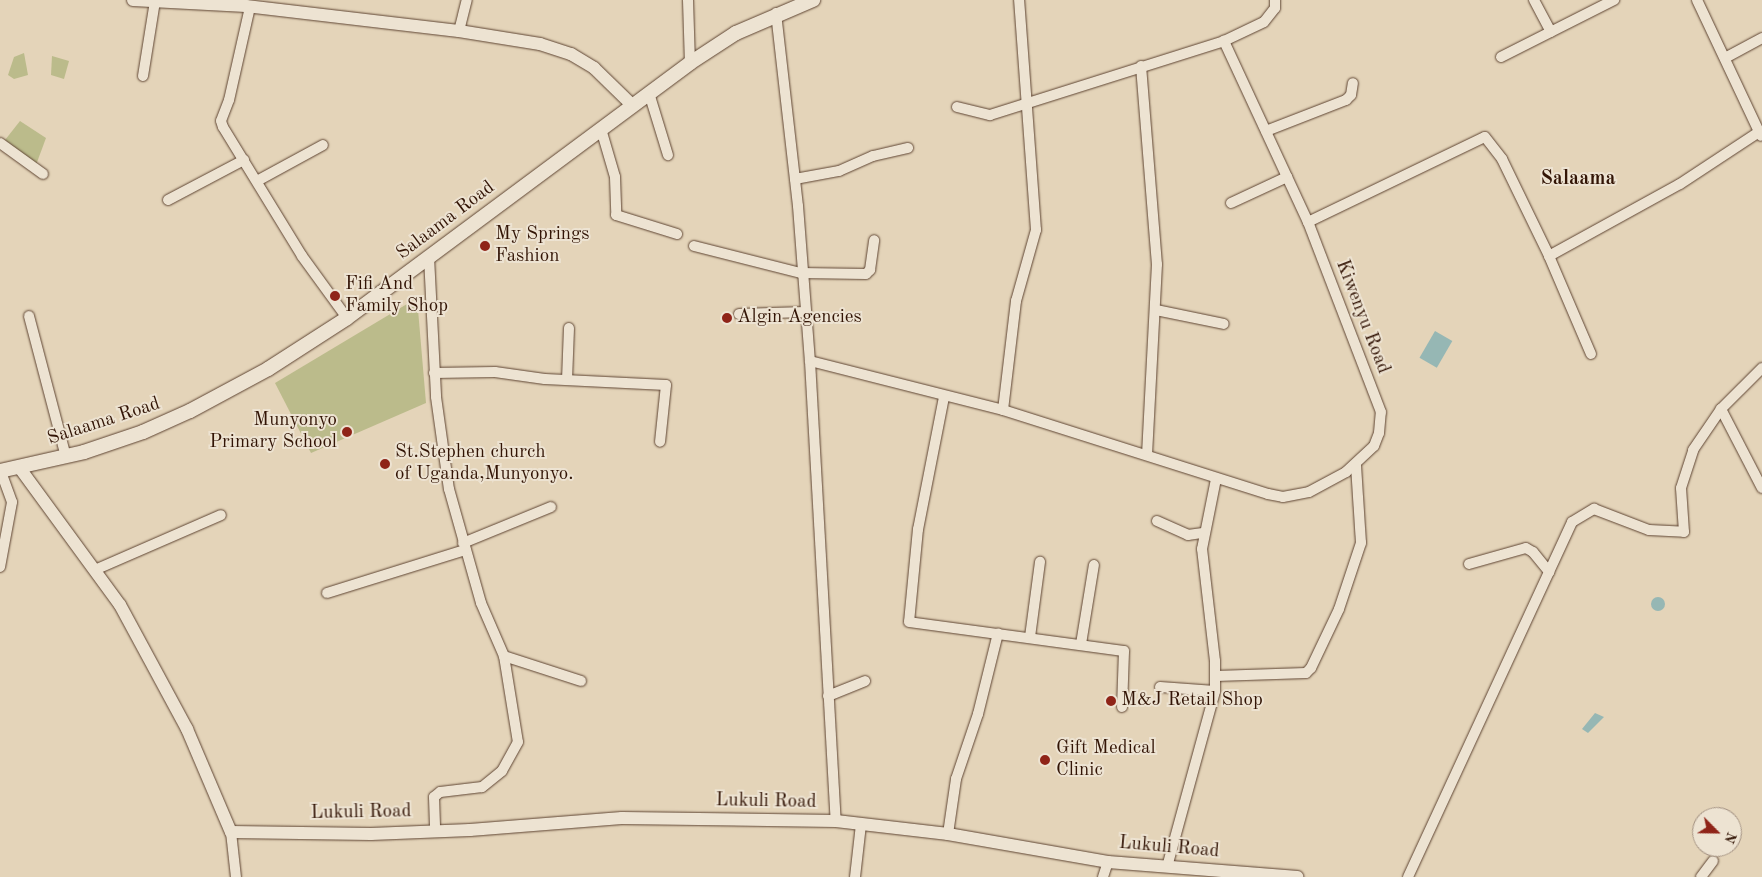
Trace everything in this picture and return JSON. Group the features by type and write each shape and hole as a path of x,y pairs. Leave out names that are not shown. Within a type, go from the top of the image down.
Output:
{"main road":[{"name":"Salaama Road","path":"1,471 66,457 143,432 190,411 268,368 347,318 690,63 736,33 776,13 813,0"}],"street":[{"path":"133,0 247,4 459,31 540,44 571,54 603,74 632,105"},
{"path":"459,31 467,0"},
{"path":"688,0 690,63"},
{"path":"1003,410 1016,301 1036,235 1028,100 1019,0"},
{"path":"957,107 990,115 1028,100 1224,41 1264,22 1275,8 1275,0"},
{"path":"1534,0 1551,32"},
{"path":"1501,57 1614,0"},
{"path":"1549,256 1680,184 1760,135 1697,0"},
{"path":"143,76 155,1"},
{"path":"247,4 230,100 221,121 302,256 347,318"},
{"path":"776,13 795,179 801,274 810,361 836,821"},
{"path":"1725,58 1762,38"},
{"name":"Kiwenyu Road","path":"810,361 944,397 1003,410 1147,454 1268,494 1293,496 1323,486 1356,465 1374,446 1379,433 1380,412 1308,222 1224,41"},
{"path":"1141,66 1148,180 1156,245 1156,310 1147,454"},
{"path":"1266,131 1346,100 1351,95 1352,83"},
{"path":"649,93 668,155"},
{"path":"601,129 615,177 616,215 677,234"},
{"path":"1308,222 1486,137 1502,159 1549,256 1592,354"},
{"path":"0,143 44,174"},
{"path":"257,181 323,145"},
{"path":"795,179 839,171 873,156 908,148"},
{"path":"168,200 244,160"},
{"path":"1231,204 1287,177"},
{"path":"694,246 801,274 866,274 870,270 874,240"},
{"path":"429,257 434,373 449,489 481,602 504,656 518,742 502,771 482,787 440,792 434,797 435,830"},
{"path":"1156,310 1224,324"},
{"path":"739,314 805,312"},
{"path":"29,316 66,457"},
{"path":"567,380 569,328"},
{"path":"1408,877 1572,522 1594,509 1649,530 1684,532 1681,498 1684,475 1701,436 1722,409 1762,368"},
{"path":"434,373 495,372 567,380 666,385 660,442"},
{"path":"944,397 918,529 909,622 1080,644 1127,654 1122,707"},
{"path":"1722,409 1762,488"},
{"path":"1216,676 1306,673 1311,668 1339,609 1362,543 1356,465"},
{"path":"19,467 96,569 120,605 187,729 231,832 236,877"},
{"path":"0,567 12,502 1,471"},
{"path":"1167,867 1215,691 1216,676 1203,572 1203,533 1216,478"},
{"path":"327,592 464,546 551,507"},
{"path":"96,569 221,515"},
{"path":"1157,521 1188,535 1203,533"},
{"path":"1469,564 1526,548 1533,552 1549,572"},
{"path":"1030,637 1040,562"},
{"path":"1080,644 1094,565"},
{"path":"948,834 956,778 978,714 998,633"},
{"path":"504,656 581,680"},
{"path":"828,696 865,681"},
{"path":"1160,687 1215,691"},
{"name":"Lukuli Road","path":"231,832 372,834 622,818 836,821 948,834 1108,862 1296,877"},
{"path":"855,877 861,824"},
{"path":"1701,877 1713,861"},
{"path":"1103,877 1108,862"}],"green space":[{"path":"24,53 28,75 14,79 8,75 14,57"},
{"path":"52,56 69,61 64,79 51,75"},
{"path":"20,121 46,138 36,165 5,140"},
{"path":"417,298 426,403 311,453 275,383"}],"water":[{"path":"1435,331 1452,341 1437,368 1420,358"},
{"path":"1658,597 1663,599 1665,604 1663,609 1658,611 1653,609 1651,604 1653,599"},
{"path":"1595,713 1604,717 1588,733 1582,729"}],"place":[{"name":"My Springs Fashion","path":"485,246"},
{"name":"Fifi And Family Shop","path":"335,296"},
{"name":"Algin Agencies","path":"727,318"},
{"name":"Munyonyo Primary School","path":"347,432"},
{"name":"St.Stephen church of Uganda,Munyonyo.","path":"385,464"},
{"name":"M&J Retail Shop","path":"1111,701"},
{"name":"Gift Medical Clinic","path":"1045,760"}],"district":[{"name":"Salaama","path":"1578,179"}]}
